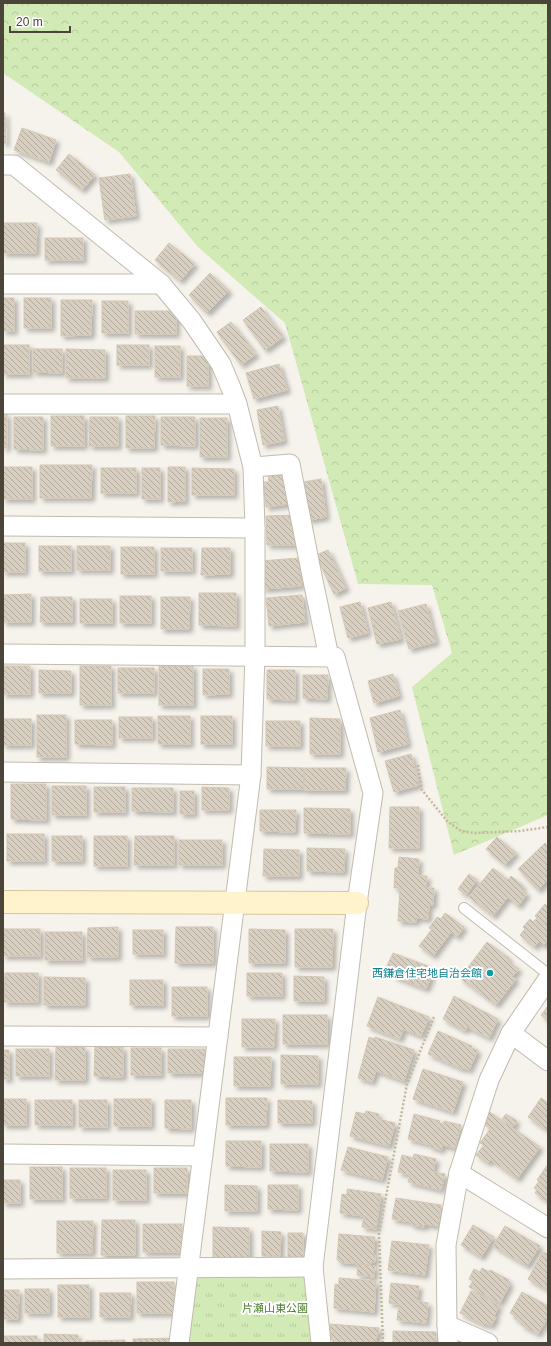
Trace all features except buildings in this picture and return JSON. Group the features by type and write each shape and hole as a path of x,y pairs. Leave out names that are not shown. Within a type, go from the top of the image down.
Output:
{"street":[{"path":"3,165 14,165 161,284 191,320 206,340 220,364 237,404 253,467 255,528 255,655 251,775 179,1343"},
{"path":"3,284 161,284"},
{"path":"3,404 237,404"},
{"path":"253,467 290,464 329,657"},
{"path":"3,526 255,528"},
{"path":"3,654 255,655 335,657 373,793 357,903 313,1267 321,1343"},
{"path":"3,772 251,775"},
{"path":"3,902 357,903"},
{"path":"488,1343 448,1334 446,1245 459,1173 488,1080 511,1033 548,979"},
{"path":"511,1033 548,1061"},
{"path":"3,1036 218,1037"},
{"path":"3,1154 203,1156"},
{"path":"459,1173 548,1228"},
{"path":"3,1269 313,1267"}],"lane":[{"path":"464,908 548,974"}],"path":[{"path":"418,765 422,790 447,821 461,831 475,833 548,827"},
{"path":"384,1343 379,1234 407,1084 434,1017"}],"green space":[{"path":"3,3 548,3 548,815 454,855 412,687 452,653 432,585 358,584 285,323 198,247 119,152 3,73"},
{"name":"片瀬山東公園","path":"309,1273 312,1343 183,1343 191,1276"}],"place":[{"name":"西鎌倉住宅地自治会館","path":"490,973"}]}
